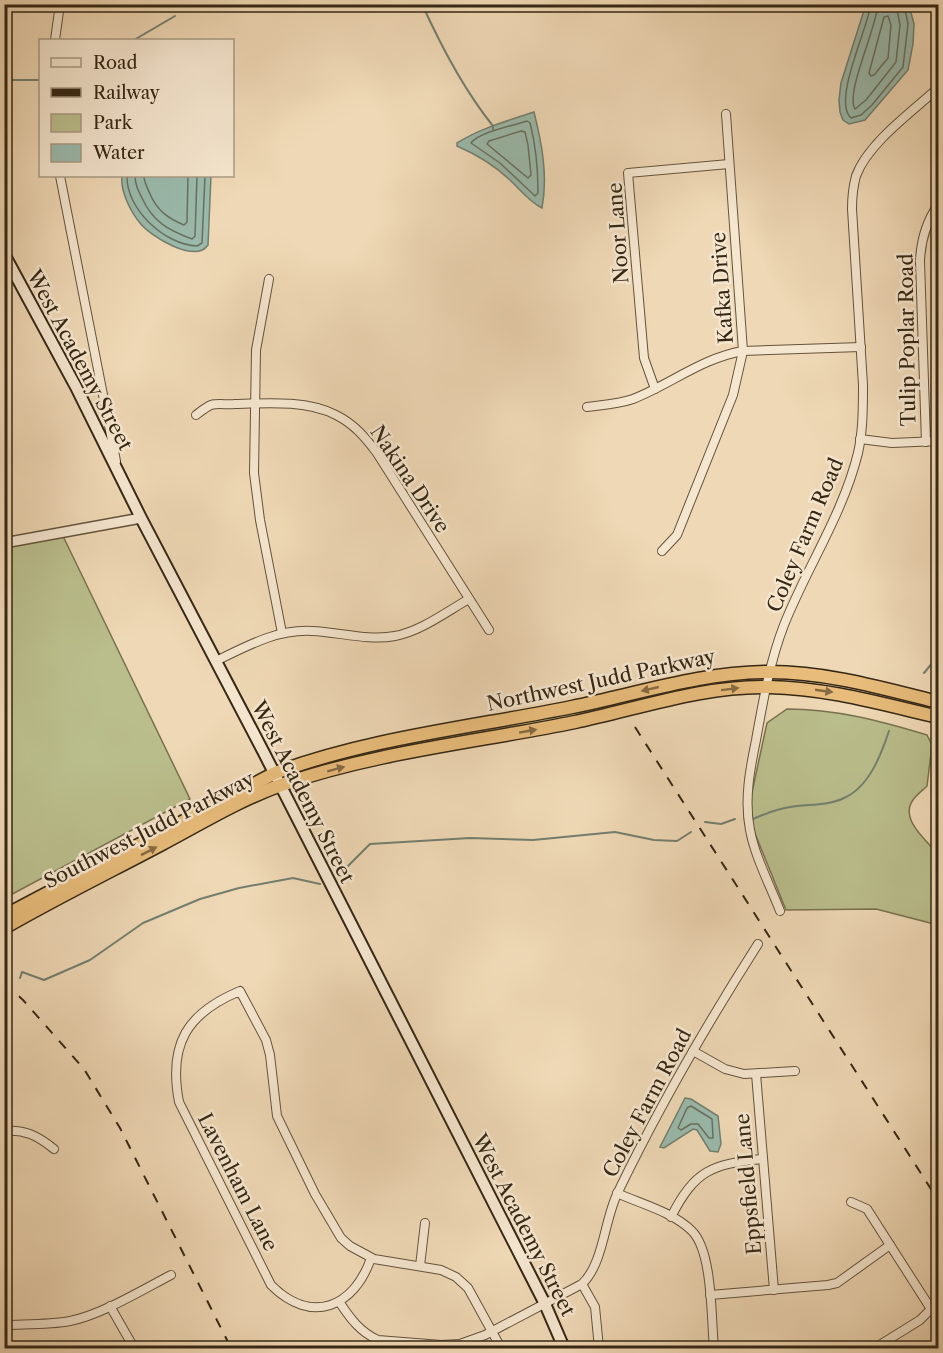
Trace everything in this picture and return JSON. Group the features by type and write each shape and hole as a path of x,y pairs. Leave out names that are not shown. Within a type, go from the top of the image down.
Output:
{"highway":[{"name":"Northwest Judd Parkway","path":"274,773 368,746 733,673 808,674 842,679 939,702"},
{"name":"Northwest Judd Parkway","path":"280,785 336,768 388,756 575,722 735,688 766,686 838,693 939,717"},
{"name":"Southwest Judd Parkway","path":"4,916 274,773"},
{"name":"Southwest Judd Parkway","path":"4,928 210,819 280,785"}],"main road":[{"name":"West Academy Street","path":"4,254 274,773 545,1304 564,1348"}],"street":[{"path":"55,39 60,4"},
{"name":"Coley Farm Road","path":"780,911 755,846 748,818 750,773 766,686 787,618 847,488 860,439 863,406 861,347 852,209 856,177 867,156 878,144 939,88"},
{"name":"Kafka Drive","path":"662,551 677,535 733,395 743,351 726,114"},
{"name":"Noor Lane","path":"655,389 644,358 628,173 729,164"},
{"path":"60,177 118,472"},
{"name":"Tulip Poplar Road","path":"926,442 920,261 923,236 930,218 939,205"},
{"path":"269,279 256,350 254,473 260,520 282,633"},
{"path":"587,407 631,399 655,389 702,363 729,354 743,351 861,347"},
{"name":"Nakina Drive","path":"196,415 210,405 293,404 335,414 362,433 400,487 489,630"},
{"path":"860,439 892,443 939,441"},
{"path":"4,543 141,518"},
{"path":"216,661 261,639 282,633 310,631 375,638 410,632 469,599"},
{"name":"Coley Farm Road","path":"582,1284 592,1272 597,1260 607,1216 617,1193 693,1051 758,944"},
{"name":"Lavenham Lane","path":"339,1303 325,1307 298,1305 282,1296 271,1285 179,1102 175,1082 176,1066 184,1034 194,1019 206,1008 240,990 266,1040 270,1054 277,1116 284,1131 336,1231 350,1246 371,1258"},
{"path":"693,1051 734,1072 756,1074 795,1071"},
{"name":"Eppsfield Lane","path":"756,1074 774,1290"},
{"path":"4,1131 18,1130 34,1135 54,1149"},
{"path":"671,1217 684,1193 710,1170 729,1163 762,1159"},
{"path":"617,1193 671,1217 692,1231 699,1240 705,1255 714,1348"},
{"path":"851,1202 867,1209 931,1308 920,1320 875,1348"},
{"path":"420,1266 425,1223"},
{"path":"710,1295 816,1287 837,1283 890,1245"},
{"path":"501,1348 492,1332 468,1288 456,1277 441,1270 371,1258 361,1281 339,1303 361,1329 378,1340 441,1345 460,1344 492,1332 582,1284 595,1307 599,1348"},
{"path":"4,1325 69,1321 110,1305 171,1275"},
{"path":"110,1305 134,1348"}],"green space":[{"path":"62,534 190,799 5,898 4,541"},
{"path":"613,703 615,707 578,716 408,748 407,745 424,740"},
{"path":"787,709 823,711 858,717 927,735 932,745 927,786 913,800 909,815 916,829 938,854 938,929 934,924 876,909 786,910 754,831 749,806 767,723"}],"water":[{"path":"866,4 909,5 914,24 913,44 908,70 865,120 849,124 843,120 840,112 841,83"},
{"path":"534,112 543,160 542,208 494,167 457,146 457,143 475,133"},
{"path":"122,177 211,177 208,245 202,250 183,250 153,235 136,218 129,207"},
{"path":"685,1098 691,1099 718,1116 721,1144 718,1152 710,1151 697,1130 693,1129 664,1148 660,1147"}],"waterway":[{"path":"183,9 190,4"},
{"path":"422,4 454,67 493,129"},
{"path":"136,39 175,16"},
{"path":"4,80 39,80"},
{"path":"924,673 938,656"},
{"path":"751,820 785,808 831,802 853,793 873,769 889,731"},
{"path":"705,822 721,824 735,819"},
{"path":"338,876 370,844 470,838 533,840 615,832 654,840 677,841 691,832"},
{"path":"20,978 22,972 44,980 90,960 143,923 200,899 239,888 293,878 320,884"}],"railway":[{"path":"635,727 938,1200"},
{"path":"4,983 23,1000 84,1069 120,1128 231,1348"}]}
